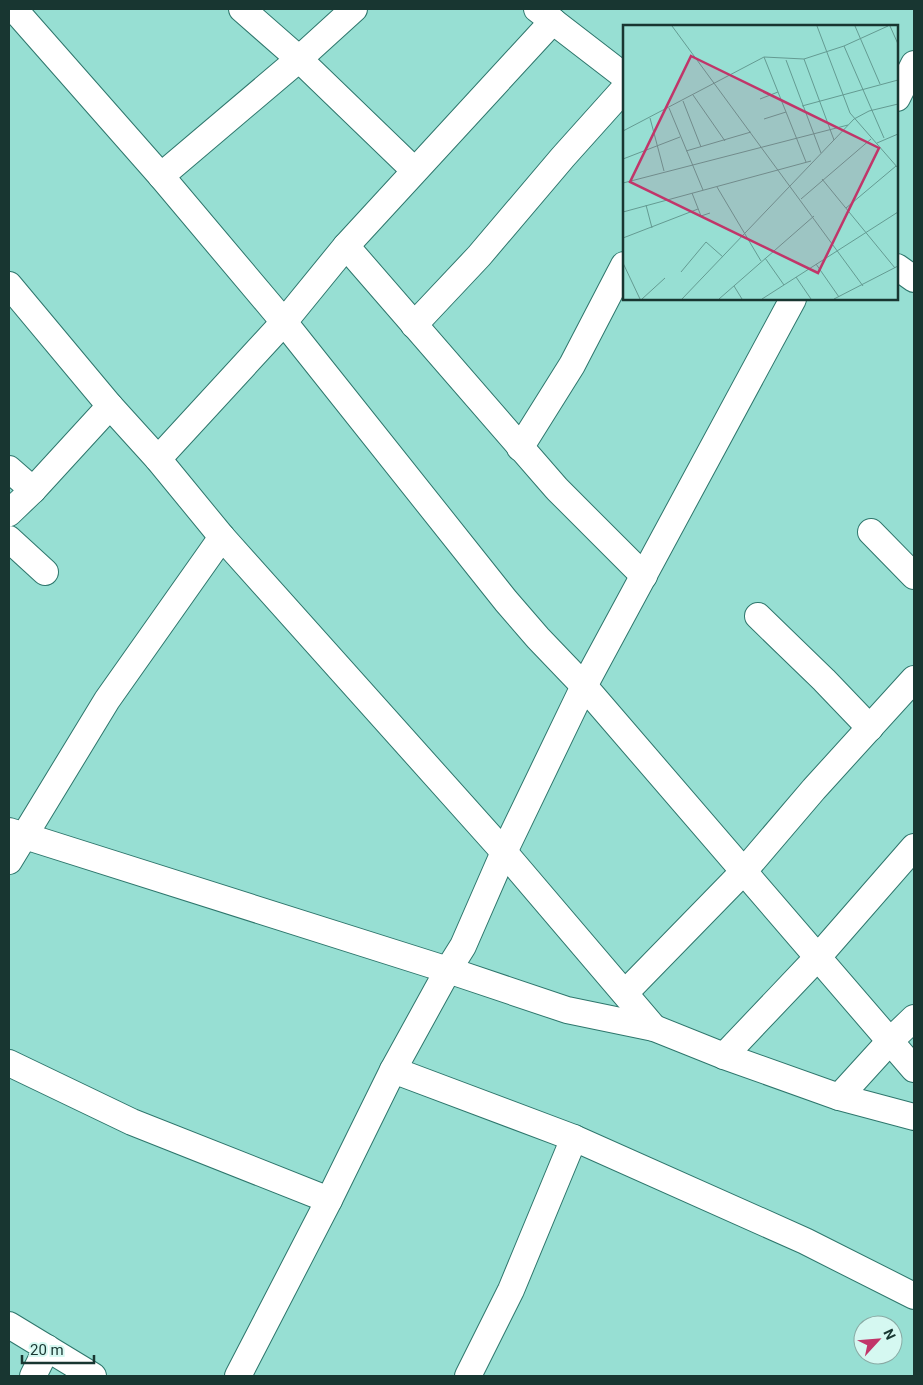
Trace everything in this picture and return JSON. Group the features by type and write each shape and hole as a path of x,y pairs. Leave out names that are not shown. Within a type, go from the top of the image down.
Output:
{"street":[{"path":"14,9 161,176 284,322 506,601 584,686 914,1069"},
{"path":"242,9 299,60 414,170"},
{"path":"161,176 299,60 354,9"},
{"path":"158,459 284,322 346,246 414,170 545,15 623,75"},
{"path":"898,96 914,64"},
{"path":"414,325 478,256 623,90"},
{"path":"346,246 520,448 583,516 644,576"},
{"path":"520,448 572,365 623,267"},
{"path":"898,268 914,279"},
{"path":"9,285 222,537 504,852 654,1028"},
{"path":"238,1376 329,1200 393,1070 463,946 504,852 584,686 792,300"},
{"path":"9,513 33,490 110,406"},
{"path":"9,469 33,490"},
{"path":"870,532 914,576"},
{"path":"9,861 17,833 107,700 222,537"},
{"path":"9,539 45,572"},
{"path":"758,616 870,728"},
{"path":"625,993 744,871 914,679"},
{"path":"17,833 448,970 567,1010 654,1028 839,1098 914,1117"},
{"path":"724,1056 818,957 914,847"},
{"path":"839,1098 890,1041 914,1018"},
{"path":"9,1064 132,1122 329,1200"},
{"path":"393,1070 574,1138 805,1241 914,1296"},
{"path":"478,1373 574,1138"},
{"path":"9,1325 93,1376"},
{"path":"32,1376 47,1348"}]}
